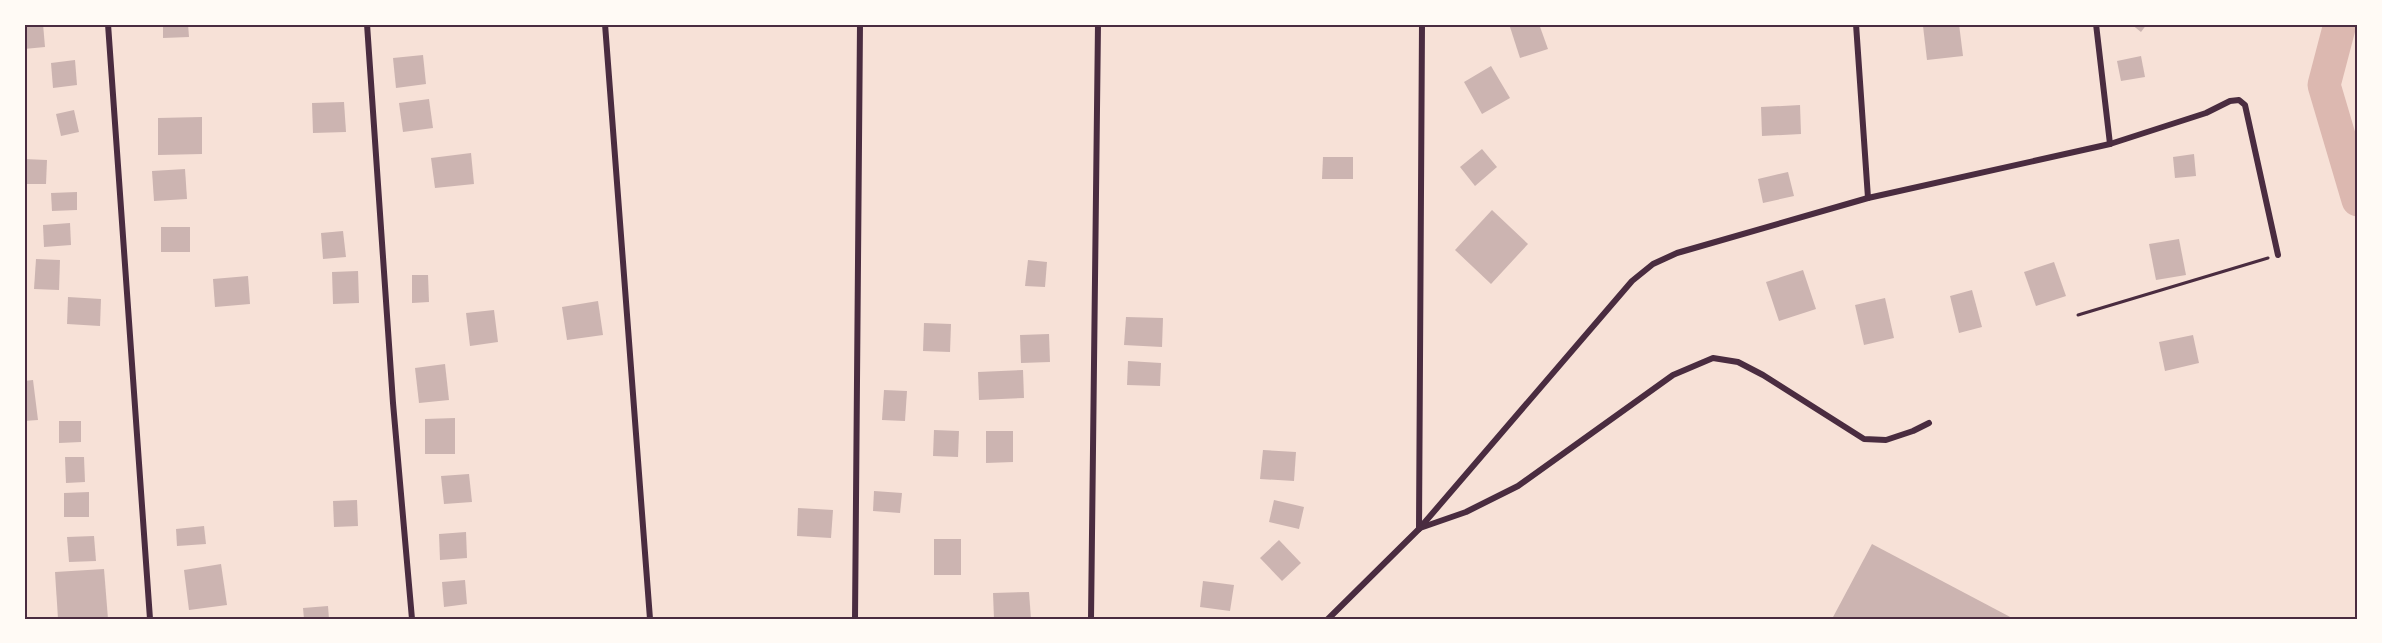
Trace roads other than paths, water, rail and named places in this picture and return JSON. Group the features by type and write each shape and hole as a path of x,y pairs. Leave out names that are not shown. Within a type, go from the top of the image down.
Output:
{"street":[{"path":"108,24 150,619"},
{"path":"367,24 412,619"},
{"path":"606,24 650,619"},
{"path":"855,619 860,24"},
{"path":"1091,619 1098,24"},
{"path":"1419,528 1422,24"},
{"path":"1856,24 1868,198"},
{"path":"2096,24 2110,144"},
{"path":"1328,619 1419,528 1632,281 1653,264 1677,253 1868,198 2110,144 2206,113 2230,101 2239,100 2245,105 2278,255"},
{"path":"1419,528 1466,512 1518,486 1673,375 1713,358 1738,362 1763,375 1864,439 1886,440 1929,423"}],"waterway":[{"path":"2340,24 2324,85 2358,200"}]}
